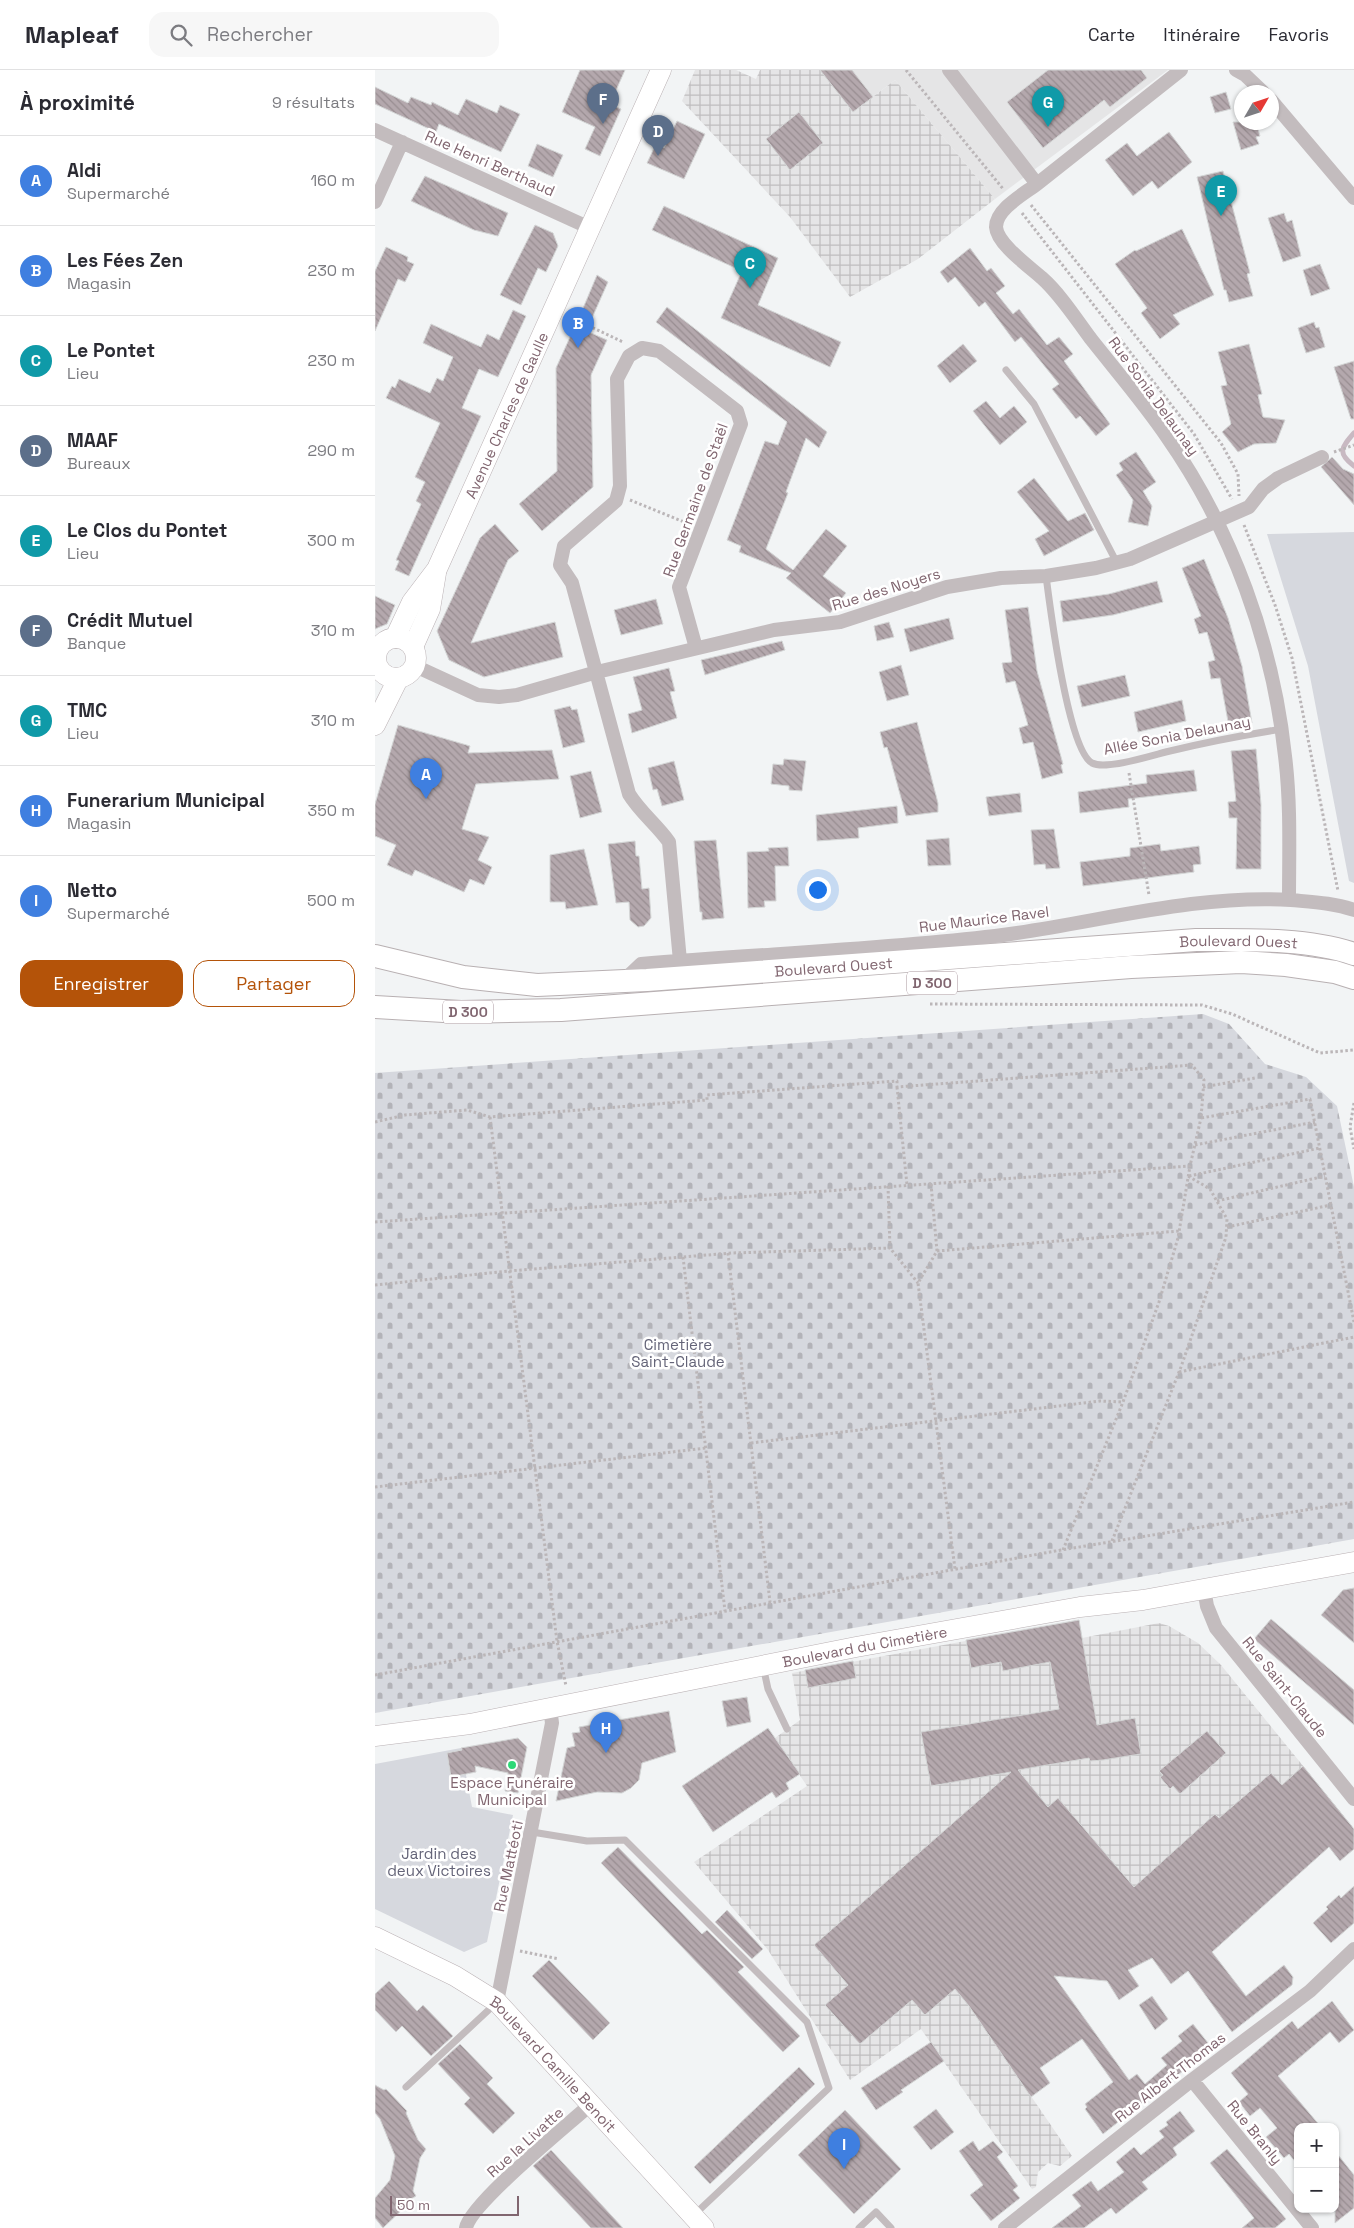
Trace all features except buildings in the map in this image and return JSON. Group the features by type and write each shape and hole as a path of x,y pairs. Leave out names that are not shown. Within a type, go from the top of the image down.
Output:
{"main road":[{"name":"Boulevard Ouest","path":"378,957 463,978 537,985 623,981 1196,940 1260,940 1306,945 1354,954"},
{"name":"Boulevard Ouest","path":"375,1007 461,1012 530,1012 1131,967 1241,962 1335,972 1354,978"}],"street":[{"name":"Avenue Charles de Gaulle","path":"395,638 412,602 437,569 661,70"},
{"path":"949,70 1037,184"},
{"name":"Rue Sonia Delaunay","path":"1181,70 1023,195 997,218 996,230 1001,241 1047,282 1168,437 1204,498 1251,602 1266,651 1282,729 1289,799 1289,900"},
{"path":"1236,70 1245,75 1256,85"},
{"path":"1279,109 1354,198"},
{"name":"Rue Henri Berthaud","path":"375,130 590,228"},
{"path":"375,202 402,142"},
{"name":"Rue Germaine de Staël","path":"629,356 642,348 650,348 659,352 737,411 741,424 679,587 696,648"},
{"path":"629,356 617,379 620,486 616,501 564,546 560,557 560,565 572,583 629,794 637,807 669,842 680,961"},
{"name":"Rue des Noyers","path":"414,657 478,695 499,697 517,695 597,672 774,630 840,622 947,587 1001,578 1046,576 1117,563 1249,507 1263,489 1278,478 1327,454"},
{"name":"Avenue Charles de Gaulle","path":"414,657 430,609 437,569"},
{"path":"375,725 384,677 376,661 376,650 385,642 395,638 405,640 414,657 408,675 384,677"},
{"name":"Rue Maurice Ravel","path":"623,981 641,964 873,948 996,936 1220,900 1289,900 1341,905 1354,910"},
{"name":"Boulevard du Cimetière","path":"375,1736 469,1724 763,1666 1079,1607 1143,1600 1354,1562"},
{"name":"Rue Saint-Claude","path":"1204,1589 1207,1606 1216,1628 1354,1799"},
{"name":"Rue Mattéoti","path":"497,2002 532,1832 552,1722 550,1708"},
{"name":"Boulevard Camille Benoit","path":"375,1937 455,1976 497,2002 699,2222"},
{"name":"Rue Albert Thomas","path":"1005,2228 1192,2080 1310,1991 1354,1949"},
{"name":"Rue Branly","path":"1192,2080 1311,2228"},
{"name":"Rue la Livatte","path":"466,2228 475,2213 492,2193 591,2104"}],"lane":[{"path":"1006,370 1034,404 1117,563"},
{"name":"Allée Sonia Delaunay","path":"1046,576 1056,649 1083,754 1092,763 1126,761 1207,742 1282,729"},
{"path":"763,1666 768,1690 787,1729"},
{"path":"532,1832 592,1841 625,1840 807,2022 829,2088 699,2222"},
{"path":"406,2087 497,2002"},
{"path":"859,2228 876,2212 891,2228"}],"path":[{"path":"1023,195 1221,443 1238,474 1239,511"},
{"path":"554,309 624,342 629,356"},
{"path":"1327,454 1354,445"},
{"path":"617,495 701,529"},
{"path":"1126,761 1151,911"},
{"path":"921,1004 1201,1005 1231,1014 1320,1053 1354,1050"},
{"path":"897,1086 1193,1065 1203,1080 1201,1118 1190,1166 1179,1231 1159,1302 1123,1402 1063,1550"},
{"path":"1203,1087 1255,1078"},
{"path":"375,1122 405,1115 467,1110 490,1117 707,1100 707,1095 897,1081 907,1185"},
{"path":"1201,1118 1310,1098 1354,1322"},
{"path":"1354,1103 1350,1127 1354,1149"},
{"path":"490,1117 557,1641 570,1704"},
{"path":"1195,1145 1315,1122"},
{"path":"1189,1176 1320,1148"},
{"path":"375,1222 1190,1166"},
{"path":"1112,1542 1179,1372 1226,1237 1227,1219 1210,1189 1189,1176"},
{"path":"1217,1201 1325,1176"},
{"path":"918,1283 937,1250 931,1184"},
{"path":"888,1186 890,1248 918,1283 955,1569"},
{"path":"1227,1227 1331,1205"},
{"path":"937,1250 1179,1231"},
{"path":"375,1285 509,1271 728,1253 890,1248"},
{"path":"728,1253 771,1602"},
{"path":"683,1257 725,1611"},
{"path":"1179,1372 1354,1337"},
{"path":"751,1443 936,1419 1100,1401 1123,1402"},
{"path":"375,1487 706,1448"},
{"path":"375,1675 955,1569 1354,1502"},
{"path":"508,1948 559,1959"}],"shaded area":[{"path":"695,70 736,70 756,79 760,70 820,70 853,112 895,80 995,199 918,259 850,297 790,217 682,101"},
{"path":"820,70 1168,70 995,199 895,80 853,112"},
{"path":"1079,1620 1082,1638 1159,1623 1169,1626 1198,1643 1221,1665 1352,1826 1201,1962 1186,1941 1107,1981 1054,1976 976,2016 1072,2156 1060,2166 1048,2163 1038,2172 1036,2187 1032,2189 921,2029 850,2080 768,1950 694,1862 807,1786 775,1738 800,1720 792,1673"}],"green space":[{"path":"1354,532 1354,883 1349,881 1308,666 1267,534"},
{"name":"Cimetière Saint-Claude","path":"1203,1014 1229,1024 1265,1064 1306,1077 1337,1106 1354,1187 1354,1539 375,1713 375,1073"},
{"name":"Jardin des deux Victoires","path":"461,1748 472,1807 513,1815 487,1942 464,1952 375,1909 375,1764"}],"waterway":[{"path":"1354,433 1343,450 1345,457 1354,466"}],"place":[{"name":"Crédit Mutuel","path":"603,124"},
{"name":"TMC","path":"1048,127"},
{"name":"MAAF","path":"658,156"},
{"name":"Le Clos du Pontet","path":"1221,216"},
{"name":"Le Pontet","path":"750,288"},
{"name":"Les Fées Zen","path":"578,348"},
{"name":"Aldi","path":"426,799"},
{"name":"Funerarium Municipal","path":"606,1753"},
{"name":"Espace Funéraire Municipal","path":"512,1765"},
{"name":"Netto","path":"844,2169"}]}
